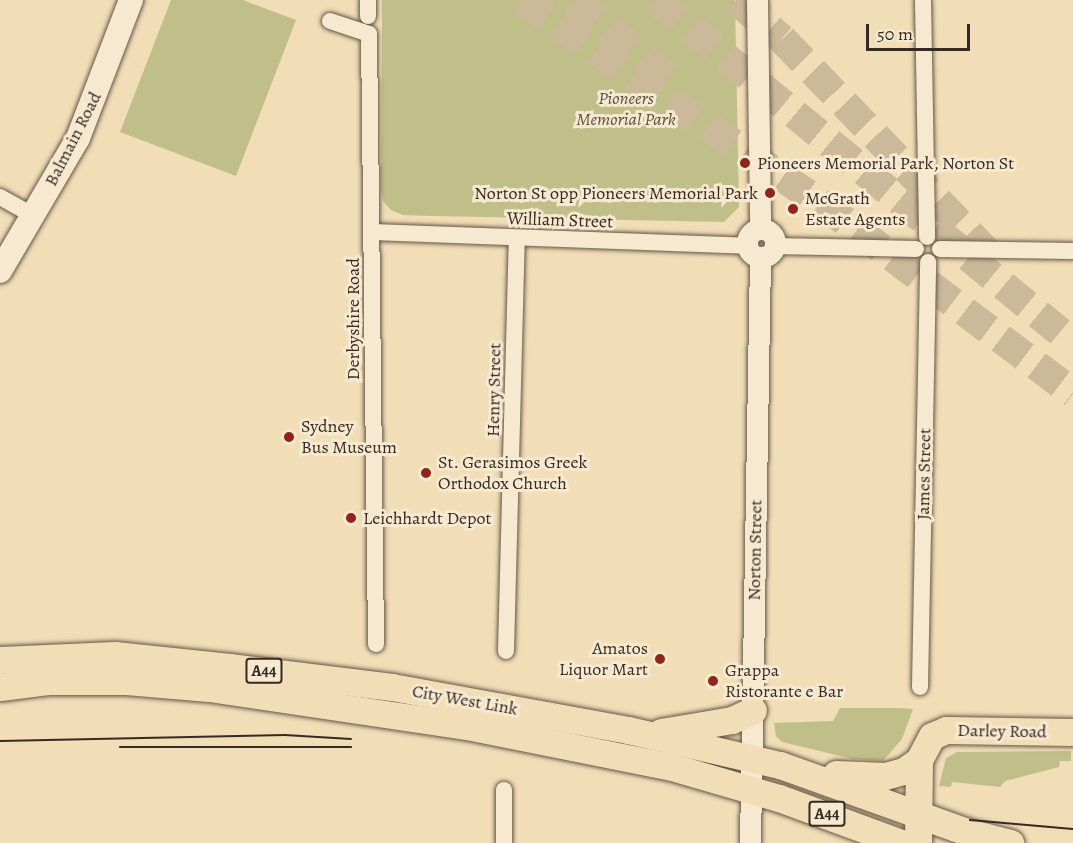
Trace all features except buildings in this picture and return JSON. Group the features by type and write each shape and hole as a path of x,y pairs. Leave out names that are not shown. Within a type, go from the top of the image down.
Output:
{"main road":[{"name":"Balmain Road","path":"0,271 78,138 131,0"},
{"name":"City West Link","path":"0,660 115,655 392,687 650,734 753,759 815,777 918,815"},
{"name":"City West Link","path":"0,687 87,680 209,688 468,726 672,767 751,790 901,843"},
{"path":"650,734 732,720 753,710"},
{"name":"Darley Road","path":"919,760 932,736 946,730 1073,732"},
{"path":"815,777 831,773 885,776 904,771 919,760"},
{"path":"918,843 919,760"},
{"name":"A44","path":"918,815 1010,843"}],"street":[{"path":"757,0 760,229 750,233 760,250"},
{"path":"921,243 938,242 940,249 935,259 928,262 921,259 921,243 923,0"},
{"name":"Derbyshire Road","path":"330,21 369,34 376,644"},
{"path":"0,197 33,215"},
{"name":"William Street","path":"372,232 760,250 921,243"},
{"name":"Henry Street","path":"506,651 517,238"},
{"path":"940,249 1073,251"},
{"name":"Norton Street","path":"750,843 760,250"},
{"name":"James Street","path":"921,687 928,262"},
{"path":"504,790 504,843"}],"green space":[{"path":"171,0 243,0 296,20 236,176 120,132"},
{"name":"Pioneers Memorial Park","path":"382,0 735,0 739,207 724,222 403,215 391,210 383,201 381,190"},
{"path":"840,708 913,709 902,739 883,761 853,759 782,742 776,736 774,723 833,721"},
{"path":"1071,751 1071,761 1060,761 1059,767 1005,781 1000,787 952,782 951,787 939,786 946,758 957,752"}],"tunnel":[{"path":"522,0 821,203 1073,393"},
{"path":"574,0 673,82"},
{"path":"656,0 1060,332"},
{"path":"736,0 782,39 994,259"}],"tram line":[{"path":"0,741 285,735 351,739"},
{"path":"120,747 351,747"},
{"path":"970,820 1073,829"}],"place":[{"name":"Pioneers Memorial Park, Norton St","path":"745,163"},
{"name":"Norton St opp Pioneers Memorial Park","path":"770,193"},
{"name":"McGrath Estate Agents","path":"793,209"},
{"name":"Sydney Bus Museum","path":"289,437"},
{"name":"St. Gerasimos Greek Orthodox Church","path":"426,473"},
{"name":"Leichhardt Depot","path":"351,518"},
{"name":"Amatos Liquor Mart","path":"660,659"},
{"name":"Grappa Ristorante e Bar","path":"713,681"}]}
